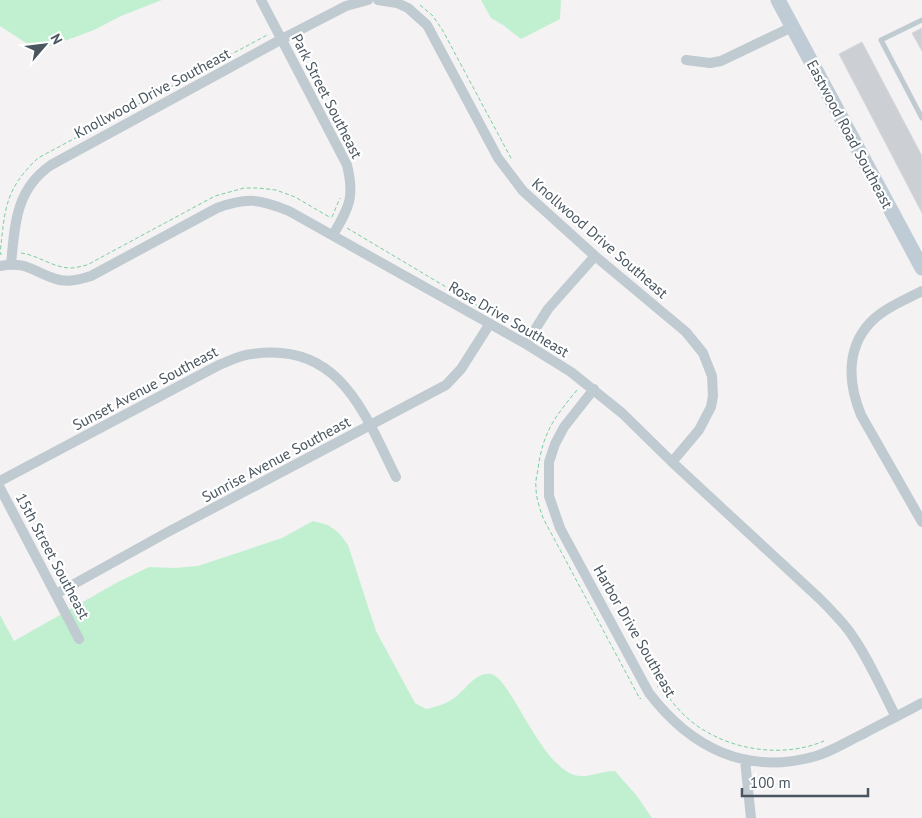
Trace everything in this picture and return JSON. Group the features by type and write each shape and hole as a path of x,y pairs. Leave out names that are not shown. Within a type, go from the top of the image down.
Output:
{"street":[{"name":"Park Street Southeast","path":"261,0 275,39 348,165 352,193 346,212 333,236"},
{"name":"Knollwood Drive Southeast","path":"5,265 20,203 28,186 38,173 275,39 346,6 368,0"},
{"name":"Knollwood Drive Southeast","path":"378,0 397,3 408,8 428,25 498,158 523,192 696,342 709,365 712,376 713,396 709,414 699,430 672,462"},
{"name":"Eastwood Road Southeast","path":"778,0 922,268"},
{"path":"686,60 710,63 721,61 792,27"},
{"name":"Rose Drive Southeast","path":"5,265 35,269 58,280 77,280 91,276 217,208 240,201 251,200 262,201 290,210 489,325 526,344 594,389 622,413 838,617 860,649 896,717"},
{"path":"526,344 548,309 595,256"},
{"path":"922,291 876,317 863,330 854,353 851,378 854,398 861,415 922,522"},
{"name":"Sunrise Avenue Southeast","path":"56,594 446,385 461,369 489,325"},
{"name":"Sunset Avenue Southeast","path":"0,482 219,365 250,354 282,352 300,357 330,371 343,383 355,397 396,477"},
{"name":"Harbor Drive Southeast","path":"594,389 564,428 555,444 549,462 549,496 560,528 649,693 677,725 714,749 745,760 770,762 795,760 816,756 835,748 922,703"},
{"name":"15th Street Southeast","path":"0,488 79,639"},
{"path":"745,760 751,818"}],"lane":[{"path":"922,20 882,40 922,118"}],"path":[{"path":"416,3 433,16 443,31 499,138 515,164"},
{"path":"340,197 331,218 478,306"},
{"path":"649,693 660,685 670,700 695,724 710,733 742,746 780,750 810,747 824,741"}],"green space":[{"path":"0,0 162,0 121,16 94,30 51,46 26,43 0,26"},
{"path":"481,0 561,0 560,19 521,39 491,18"},
{"path":"313,521 328,525 339,533 348,545 376,631 415,703 426,709 450,701 476,678 481,675 491,674 499,679 507,689 537,739 561,767 579,776 615,771 637,796 652,818 0,818 0,615 14,641 118,582 149,567 174,568 198,566 282,538"}],"building":[{"path":"922,28 922,51 912,33"},
{"path":"862,42 922,156 922,213 839,54"}]}
